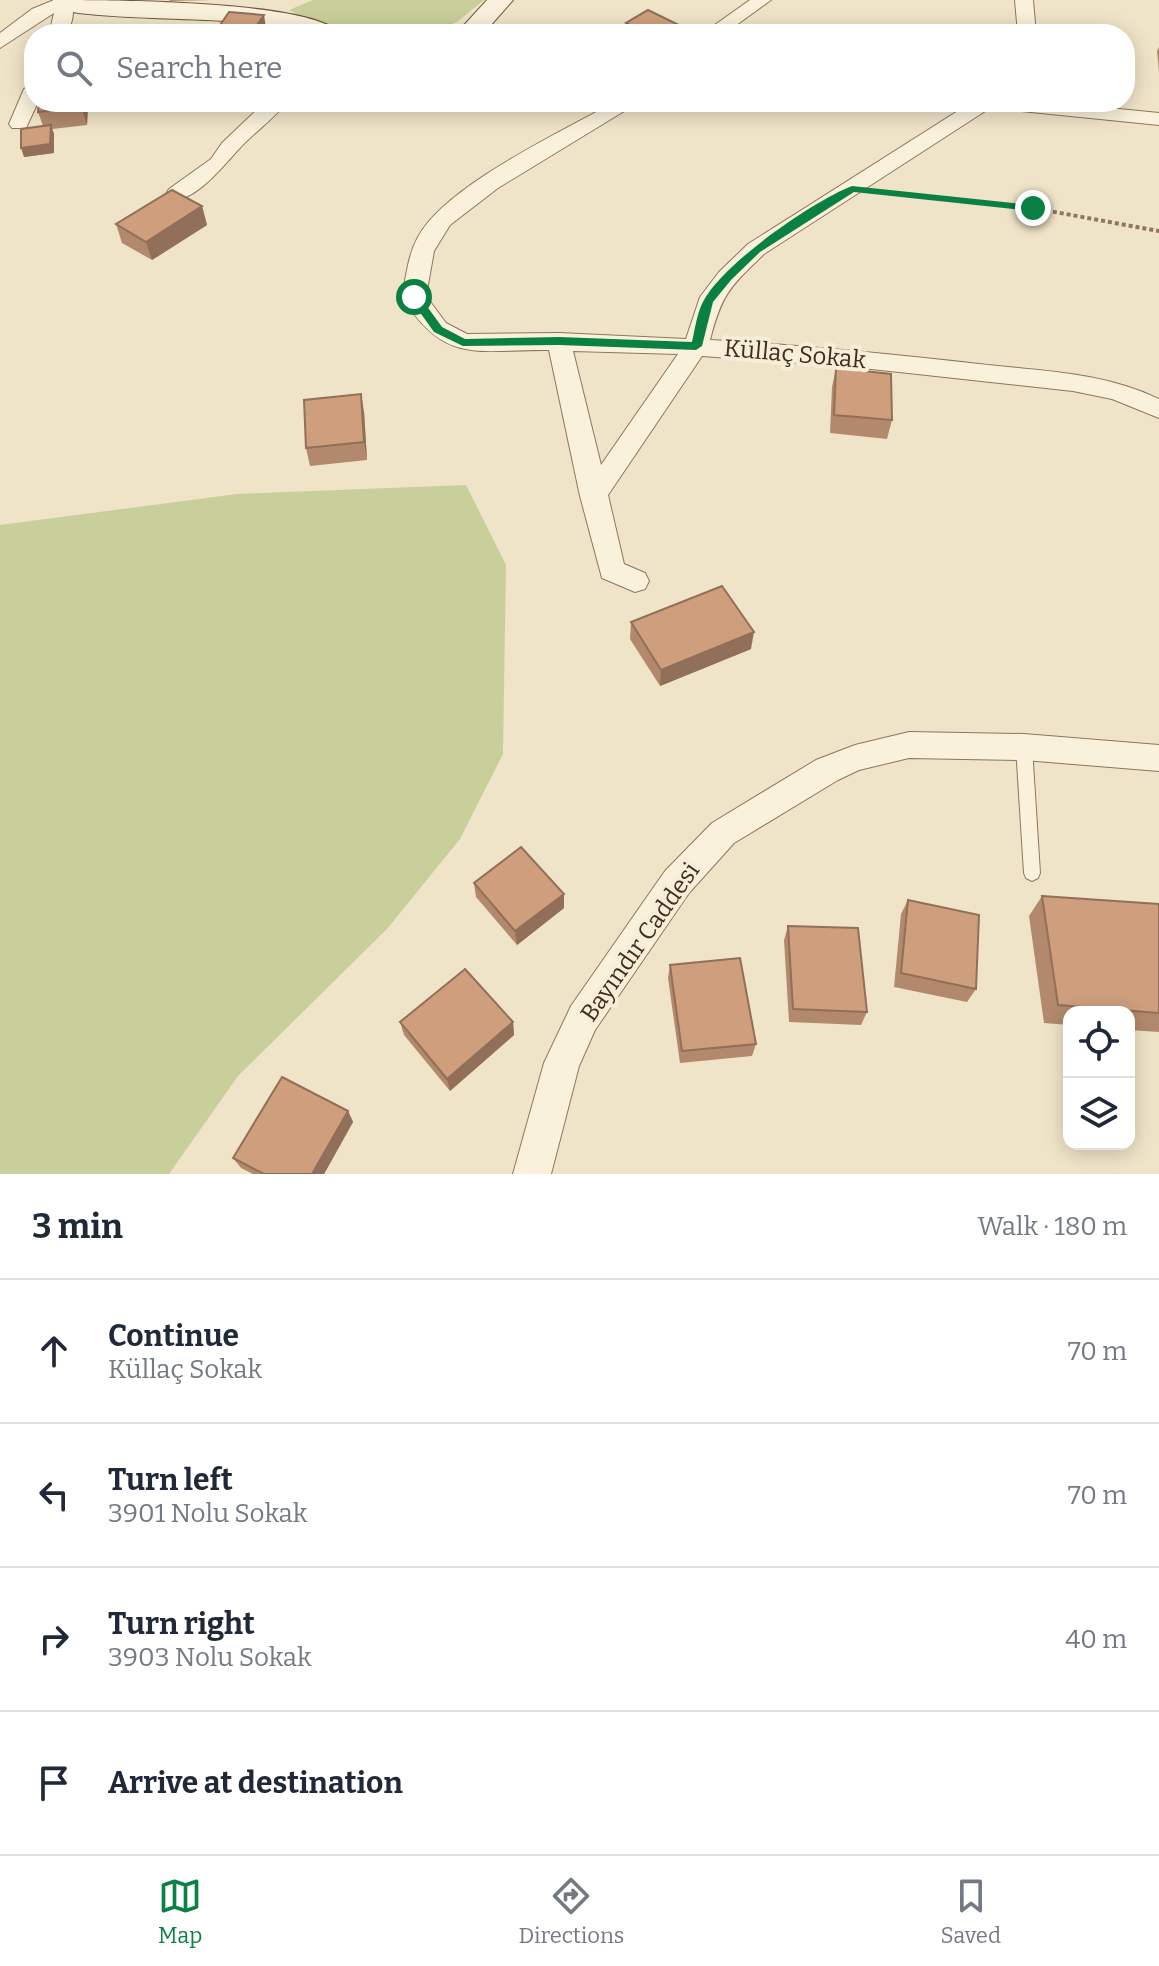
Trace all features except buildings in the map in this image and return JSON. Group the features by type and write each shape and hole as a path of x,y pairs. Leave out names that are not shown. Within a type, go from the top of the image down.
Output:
{"street":[{"path":"478,24 501,0"},
{"path":"726,24 762,0"},
{"path":"1024,0 1026,24"},
{"path":"59,2 62,24"},
{"path":"24,24 59,2 101,8 265,17 304,24"},
{"path":"0,42 24,24"},
{"path":"19,124 24,112"},
{"path":"177,194 218,163 229,147 266,112"},
{"name":"Küllaç Sokak","path":"612,112 475,193 430,235 419,268 414,297 438,329 463,342 559,341 696,346 867,359 1091,384 1141,399 1159,409"},
{"path":"593,496 696,346 708,302 727,277 756,249 972,112"},
{"path":"1089,112 1159,119"},
{"path":"559,341 612,570 635,581"},
{"name":"Bayındır Caddesi","path":"532,1174 562,1063 583,1018 677,882 723,833 827,770 855,758 909,745 1024,747 1159,758"}],"lane":[{"path":"1024,747 1032,873"}],"path":[{"path":"852,189 1033,208 1159,231"}],"green space":[{"path":"313,0 484,0 452,24 314,24 289,10"},
{"path":"466,485 506,565 503,754 460,839 387,929 238,1076 169,1174 0,1174 0,525 237,494"}],"route":[{"path":"414,297 438,329 463,342 559,341 696,346 708,302 727,277 756,249 852,189 1033,208"}]}
